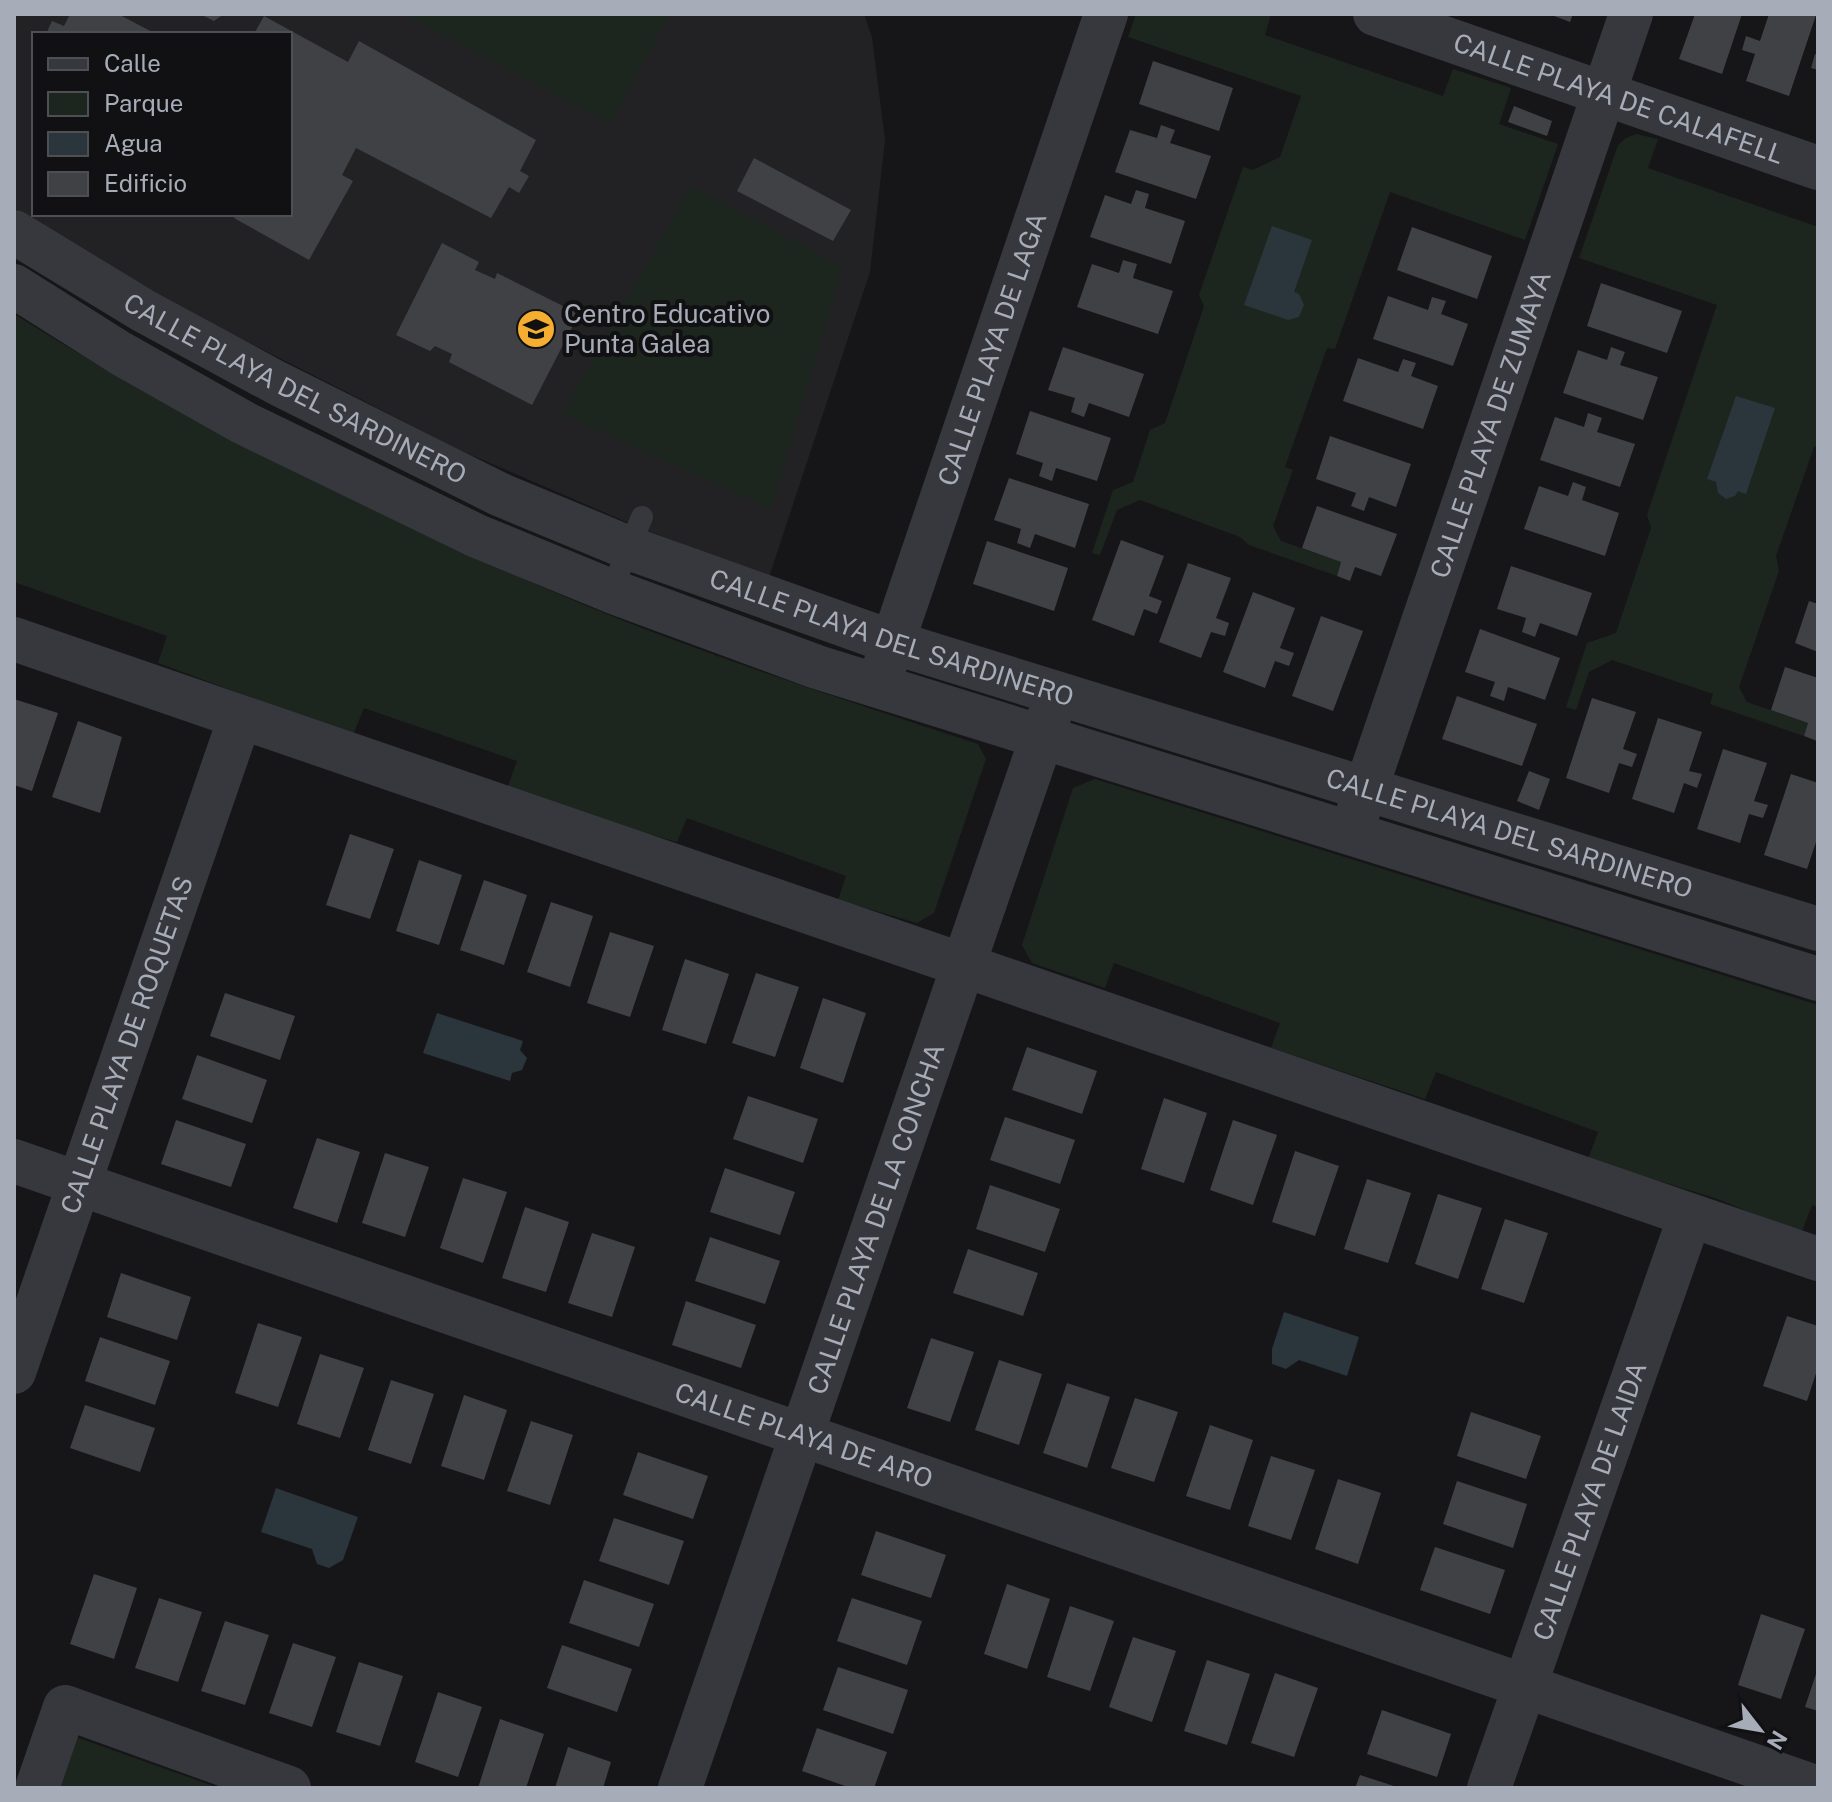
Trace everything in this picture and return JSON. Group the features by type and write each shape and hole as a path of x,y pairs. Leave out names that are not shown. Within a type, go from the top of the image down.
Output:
{"street":[{"name":"CALLE PLAYA DE LAGA","path":"878,686 1106,14"},
{"name":"CALLE PLAYA DE CALAFELL","path":"1375,14 1818,168"},
{"name":"CALLE PLAYA DE ZUMAYA","path":"1350,834 1631,14"},
{"name":"CALLE PLAYA DEL SARDINERO","path":"14,232 144,311 291,390 501,495 635,532 892,642 1818,929"},
{"name":"CALLE PLAYA DEL SARDINERO","path":"14,286 120,353 244,423 477,536 611,591 817,667 1818,979"},
{"path":"14,639 1818,1259"},
{"name":"CALLE PLAYA DE LA CONCHA","path":"680,1788 1057,694"},
{"name":"CALLE PLAYA DE ROQUETAS","path":"14,1372 240,718"},
{"name":"CALLE PLAYA DE ARO","path":"14,1161 1818,1788"},
{"name":"CALLE PLAYA DE LAIDA","path":"1489,1788 1690,1216"},
{"path":"37,1788 65,1707 289,1788"}],"lane":[{"path":"611,591 635,532"}],"shaded area":[{"name":"Centro Educativo Punta Galea","path":"14,14 864,14 872,37 885,140 870,272 769,577 638,527 460,450 154,294 14,208"}],"green space":[{"path":"403,14 670,14 611,124"},
{"path":"1136,14 1271,14 1265,35 1443,96 1453,69 1511,88 1499,124 1558,144 1525,240 1390,192 1335,349 1327,348 1285,467 1293,470 1273,526 1281,541 1341,562 1337,576 1249,545 1240,537 1140,500 1117,510 1100,555 1092,553 1113,490 1133,482 1150,430 1165,423 1204,306 1199,295 1243,167 1253,170 1280,157 1301,96 1128,37"},
{"path":"1636,134 1658,139 1648,168 1818,227 1818,444 1814,447 1776,556 1779,571 1739,687 1747,702 1808,723 1804,736 1710,704 1713,694 1612,660 1589,672 1576,710 1566,707 1587,643 1616,633 1651,528 1647,515 1717,305 1579,258 1618,145"},
{"path":"691,186 843,267 771,509 562,414"},
{"path":"14,314 224,435 386,516 524,579 702,650 978,744 986,759 934,913 917,923 838,900 846,876 687,818 677,842 578,814 507,789 517,761 364,708 353,735 158,663 167,636 14,582"},
{"path":"1095,779 1818,1005 1818,1207 1812,1205 1801,1234 1718,1199 1588,1159 1598,1132 1436,1072 1425,1099 1271,1048 1280,1023 1114,963 1105,988 1032,963 1022,945 1073,788"},
{"path":"73,1736 219,1788 57,1788"}],"water":[{"path":"1272,226 1312,240 1294,292 1299,294 1304,305 1299,317 1288,320 1244,305"},
{"path":"1736,396 1775,408 1746,494 1738,491 1735,496 1726,499 1718,493 1716,482 1707,479"},
{"path":"437,1013 523,1041 520,1050 527,1058 522,1070 512,1073 510,1081 423,1053"},
{"path":"1284,1312 1359,1337 1347,1376 1299,1360 1286,1369 1272,1364 1272,1349"},
{"path":"276,1488 358,1517 343,1560 329,1568 317,1564 312,1549 261,1532"}],"building":[{"path":"70,14 118,14 152,32 47,32 52,21 64,26"},
{"path":"200,14 224,14 214,21"},
{"path":"1549,14 1573,14 1570,22"},
{"path":"1695,14 1742,14 1722,74 1679,59"},
{"path":"1769,14 1816,15 1789,96 1746,81 1755,54 1742,50 1746,36 1760,41"},
{"path":"264,16 348,62 359,41 536,140 520,171 529,176 519,193 509,187 491,218 356,148 342,175 353,181 309,260 234,218 292,216 292,32 255,32"},
{"path":"1815,54 1818,55 1818,70 1811,68"},
{"path":"1153,61 1233,88 1219,131 1139,104"},
{"path":"1514,106 1552,121 1547,136 1508,122"},
{"path":"1161,125 1175,130 1170,143 1211,156 1196,199 1115,172 1130,130 1157,138"},
{"path":"754,158 851,210 833,241 737,191"},
{"path":"1136,190 1149,194 1145,208 1185,221 1171,264 1090,237 1105,195 1131,204"},
{"path":"1412,227 1492,256 1477,299 1397,270"},
{"path":"442,243 479,262 475,270 495,279 497,273 579,314 532,405 449,362 452,354 435,346 430,351 396,335"},
{"path":"1123,260 1137,264 1133,278 1173,291 1158,334 1077,307 1092,264 1119,273"},
{"path":"1601,283 1682,311 1667,353 1587,326"},
{"path":"1388,296 1428,310 1432,297 1446,301 1441,314 1468,324 1453,366 1373,339"},
{"path":"1063,347 1144,374 1129,417 1089,403 1084,417 1071,412 1075,398 1048,390"},
{"path":"1611,347 1625,352 1620,365 1658,377 1643,420 1563,393 1578,350 1607,360"},
{"path":"1358,358 1398,372 1403,359 1416,363 1411,376 1438,386 1423,429 1343,401"},
{"path":"1030,411 1111,438 1097,481 1056,468 1052,481 1039,476 1043,463 1016,454"},
{"path":"1588,413 1602,418 1597,432 1635,444 1620,487 1540,460 1555,417 1584,427"},
{"path":"1330,436 1411,464 1396,507 1369,497 1364,511 1351,506 1356,493 1316,479"},
{"path":"1009,478 1089,504 1075,548 1035,534 1030,548 1017,543 1021,529 994,520"},
{"path":"1573,482 1586,487 1582,500 1619,513 1605,556 1524,529 1539,486 1568,496"},
{"path":"1317,506 1397,534 1381,576 1355,567 1350,581 1337,576 1341,562 1302,548"},
{"path":"1121,540 1164,556 1149,596 1162,601 1157,614 1144,609 1134,636 1092,620"},
{"path":"987,541 1068,568 1054,611 973,584"},
{"path":"1188,563 1231,578 1216,618 1229,623 1225,636 1211,632 1201,658 1159,642"},
{"path":"1511,566 1592,593 1577,636 1540,623 1535,637 1522,632 1526,618 1497,609"},
{"path":"1253,592 1295,608 1280,648 1294,653 1289,666 1275,661 1265,688 1223,672"},
{"path":"1809,601 1818,604 1818,652 1795,643"},
{"path":"1321,616 1363,631 1333,711 1292,696"},
{"path":"1480,629 1560,658 1545,700 1508,687 1504,701 1490,696 1495,682 1465,672"},
{"path":"1785,667 1818,678 1817,741 1804,736 1808,723 1771,710"},
{"path":"1457,696 1537,724 1522,766 1442,739"},
{"path":"1592,698 1636,712 1623,749 1637,754 1632,767 1619,763 1609,793 1566,778"},
{"path":"14,699 58,713 32,791 14,785"},
{"path":"1658,718 1702,732 1689,771 1702,774 1697,788 1684,783 1674,813 1632,799"},
{"path":"78,721 122,737 100,813 52,797"},
{"path":"1723,749 1767,763 1754,801 1768,805 1763,818 1749,814 1740,843 1697,829"},
{"path":"1529,771 1550,779 1539,810 1517,801"},
{"path":"1791,774 1818,783 1818,836 1807,869 1764,855"},
{"path":"350,834 394,849 370,919 326,905"},
{"path":"419,860 462,875 439,945 396,931"},
{"path":"484,880 527,895 504,965 460,950"},
{"path":"551,902 593,916 570,987 527,972"},
{"path":"610,932 654,946 630,1017 587,1003"},
{"path":"685,959 729,974 706,1044 662,1030"},
{"path":"756,973 799,987 775,1057 732,1043"},
{"path":"225,993 295,1016 280,1060 210,1036"},
{"path":"823,998 866,1013 843,1083 800,1068"},
{"path":"1027,1047 1097,1071 1082,1114 1012,1090"},
{"path":"197,1055 267,1080 252,1123 182,1099"},
{"path":"748,1096 818,1119 803,1163 733,1139"},
{"path":"1164,1098 1207,1113 1184,1183 1141,1169"},
{"path":"1005,1117 1075,1140 1060,1184 990,1160"},
{"path":"176,1120 246,1144 231,1187 161,1164"},
{"path":"1233,1120 1277,1135 1253,1205 1210,1190"},
{"path":"317,1138 360,1152 337,1223 293,1208"},
{"path":"1295,1151 1339,1166 1315,1236 1272,1222"},
{"path":"385,1153 429,1167 405,1237 362,1223"},
{"path":"725,1168 795,1192 780,1235 710,1212"},
{"path":"463,1178 507,1192 483,1263 440,1248"},
{"path":"1367,1179 1411,1193 1388,1263 1344,1249"},
{"path":"990,1185 1060,1209 1045,1252 976,1229"},
{"path":"1438,1194 1482,1208 1458,1279 1415,1264"},
{"path":"525,1207 569,1222 546,1292 502,1278"},
{"path":"1505,1219 1548,1233 1524,1303 1481,1289"},
{"path":"592,1233 635,1247 612,1317 568,1303"},
{"path":"710,1237 780,1261 765,1304 695,1281"},
{"path":"968,1249 1038,1273 1023,1316 953,1293"},
{"path":"121,1273 191,1297 177,1340 107,1317"},
{"path":"686,1301 756,1325 741,1368 672,1345"},
{"path":"1787,1316 1818,1326 1818,1367 1807,1401 1763,1386"},
{"path":"258,1323 302,1337 278,1407 235,1393"},
{"path":"100,1337 170,1361 155,1405 85,1381"},
{"path":"931,1338 974,1352 950,1422 907,1408"},
{"path":"320,1354 364,1368 340,1438 297,1424"},
{"path":"999,1360 1042,1374 1019,1445 975,1430"},
{"path":"391,1380 434,1394 411,1464 368,1450"},
{"path":"1067,1383 1110,1397 1087,1468 1043,1453"},
{"path":"464,1395 507,1410 484,1480 441,1466"},
{"path":"1135,1398 1178,1412 1154,1482 1111,1468"},
{"path":"85,1405 155,1428 140,1472 70,1448"},
{"path":"1471,1412 1541,1436 1526,1479 1457,1456"},
{"path":"531,1421 573,1435 550,1505 507,1491"},
{"path":"1210,1425 1253,1440 1230,1510 1186,1496"},
{"path":"638,1452 708,1476 693,1519 623,1495"},
{"path":"1271,1456 1315,1470 1291,1540 1248,1526"},
{"path":"1338,1479 1381,1493 1358,1564 1315,1549"},
{"path":"1457,1481 1527,1504 1513,1548 1443,1524"},
{"path":"614,1518 684,1541 669,1585 599,1561"},
{"path":"876,1531 946,1555 931,1598 861,1575"},
{"path":"1435,1547 1505,1570 1490,1614 1420,1590"},
{"path":"94,1574 137,1588 114,1659 70,1644"},
{"path":"584,1580 654,1604 639,1647 569,1623"},
{"path":"1007,1584 1050,1599 1027,1669 984,1654"},
{"path":"159,1598 202,1612 178,1682 135,1668"},
{"path":"852,1598 922,1621 907,1665 837,1641"},
{"path":"1070,1606 1114,1621 1090,1691 1047,1677"},
{"path":"1761,1614 1805,1629 1781,1699 1738,1685"},
{"path":"225,1621 269,1635 245,1705 201,1691"},
{"path":"1133,1637 1176,1651 1152,1722 1109,1707"},
{"path":"293,1643 336,1657 312,1727 269,1713"},
{"path":"562,1645 632,1669 617,1712 547,1688"},
{"path":"1207,1660 1250,1674 1227,1745 1184,1731"},
{"path":"359,1662 403,1676 380,1746 336,1732"},
{"path":"838,1667 908,1690 893,1734 823,1710"},
{"path":"1818,1668 1818,1711 1805,1707"},
{"path":"1275,1673 1318,1688 1294,1757 1251,1743"},
{"path":"438,1692 482,1707 458,1777 415,1762"},
{"path":"1382,1710 1451,1734 1437,1777 1367,1754"},
{"path":"500,1719 544,1734 526,1788 478,1788"},
{"path":"817,1728 887,1752 874,1788 851,1788 802,1771"},
{"path":"568,1747 611,1762 603,1788 555,1788"},
{"path":"1360,1775 1397,1787 1397,1788 1355,1788"}],"place":[{"name":"Centro Educativo Punta Galea","path":"536,329"}]}
